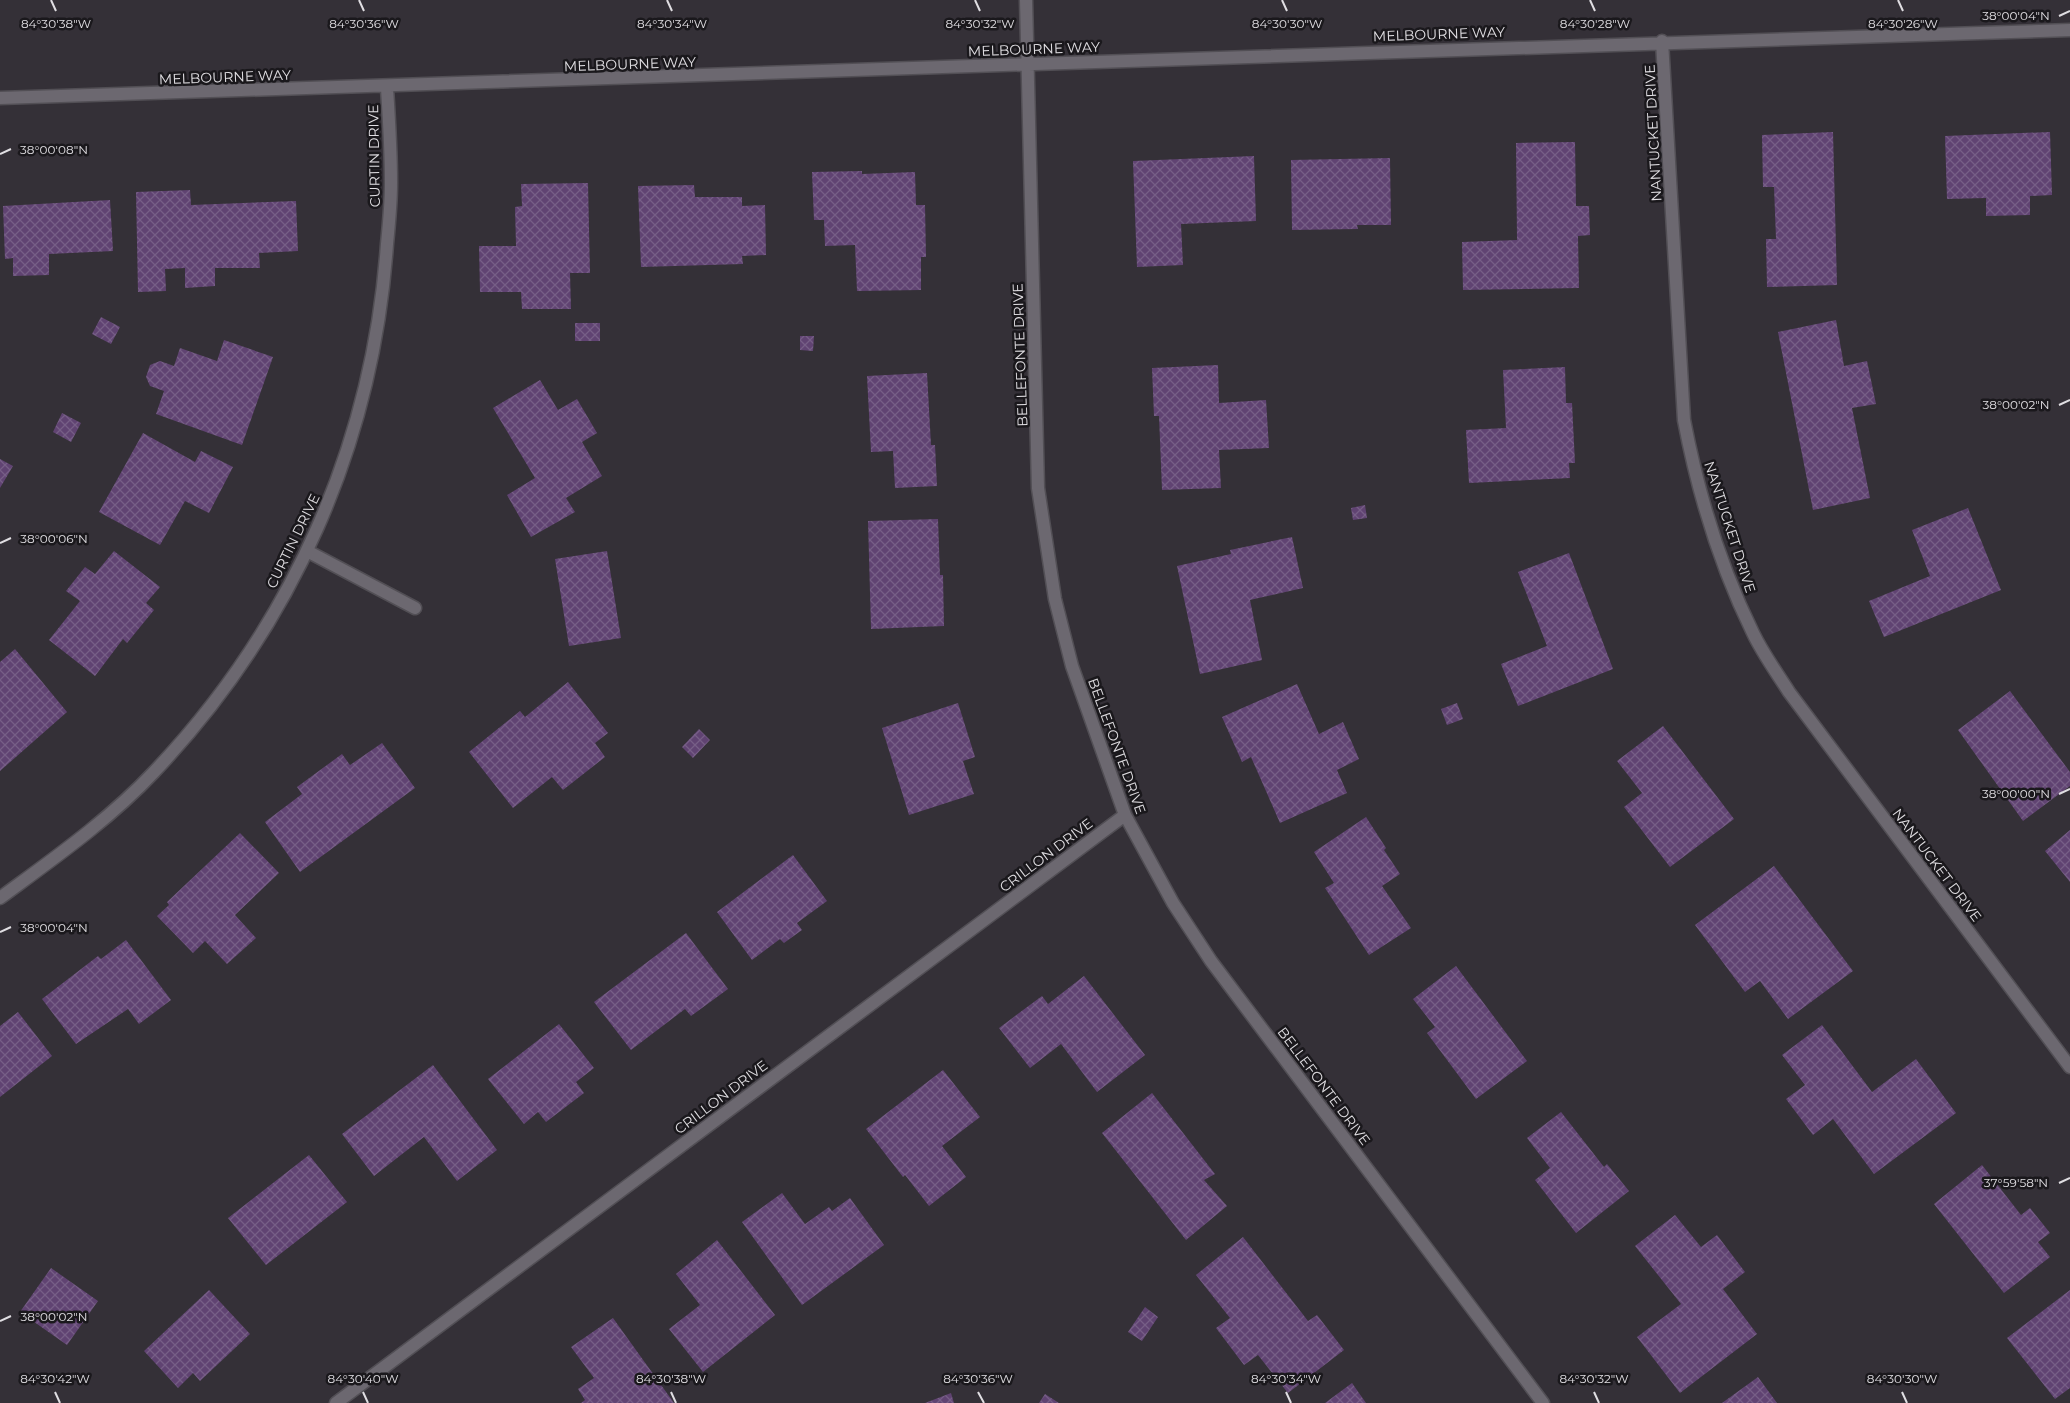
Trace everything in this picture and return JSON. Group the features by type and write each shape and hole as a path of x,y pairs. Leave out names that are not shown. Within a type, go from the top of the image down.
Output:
{"street":[{"name":"BELLEFONTE DRIVE","path":"1026,0 1038,488 1055,600 1072,666 1124,815 1173,903 1211,961 1543,1403"},
{"name":"MELBOURNE WAY","path":"0,98 387,88 1662,41 2070,30"},
{"name":"NANTUCKET DRIVE","path":"1662,41 1684,420 1694,473 1729,579 1754,635 1789,692 2070,1067"},
{"name":"CURTIN DRIVE","path":"0,898 117,808 153,773 200,722 233,678 292,582 307,551 338,482 368,381 379,318 392,184 387,88"},
{"path":"307,551 415,608"},
{"name":"CRILLON DRIVE","path":"336,1403 1124,815"}],"building":[{"path":"1833,132 1837,285 1767,287 1766,239 1776,239 1774,187 1763,187 1762,135"},
{"path":"2050,132 2052,195 2030,196 2030,215 1986,216 1986,198 1947,199 1945,136"},
{"path":"1575,142 1576,206 1589,206 1590,235 1578,236 1579,288 1463,290 1462,242 1517,240 1516,143"},
{"path":"1254,156 1256,221 1181,224 1183,265 1137,267 1133,161"},
{"path":"1390,158 1391,225 1357,225 1358,229 1292,230 1291,160"},
{"path":"862,171 862,174 915,172 916,205 925,205 926,257 921,257 921,290 857,291 855,245 825,246 824,220 814,220 812,172"},
{"path":"588,183 590,273 570,273 571,309 522,309 521,292 480,292 479,246 516,246 515,207 522,206 521,184"},
{"path":"694,185 695,197 742,197 742,206 765,205 766,255 742,256 743,264 641,267 638,186"},
{"path":"190,190 191,205 296,201 298,251 259,253 260,268 215,268 215,286 185,288 185,268 165,269 166,291 138,292 136,192"},
{"path":"110,200 113,251 49,254 49,275 13,276 13,258 5,259 3,206"},
{"path":"101,317 120,327 111,344 92,334"},
{"path":"1836,320 1844,366 1867,361 1876,404 1852,408 1870,498 1813,510 1778,332"},
{"path":"575,323 600,323 600,341 575,341"},
{"path":"800,336 814,336 813,351 800,350"},
{"path":"224,340 273,357 242,445 156,414 164,391 150,386 146,377 150,365 160,361 174,366 180,348 217,361"},
{"path":"1218,365 1219,403 1266,400 1269,448 1219,450 1221,488 1162,490 1159,416 1154,416 1152,368"},
{"path":"1565,367 1566,403 1572,403 1575,463 1569,463 1570,478 1469,483 1466,430 1506,428 1503,370"},
{"path":"927,373 931,445 935,445 937,486 895,488 893,451 871,452 867,376"},
{"path":"540,380 558,410 577,399 597,433 582,442 602,476 566,498 575,512 531,537 507,495 535,478 493,408"},
{"path":"62,413 81,423 71,442 53,432"},
{"path":"143,433 195,462 201,451 233,467 209,513 185,501 160,545 99,512"},
{"path":"0,459 13,466 0,488"},
{"path":"1365,505 1367,518 1353,520 1351,508"},
{"path":"1968,508 2001,590 1884,637 1869,601 1930,576 1912,530"},
{"path":"938,519 940,575 943,575 944,626 871,629 868,521"},
{"path":"1292,537 1303,588 1250,600 1262,660 1200,674 1177,566 1231,554 1230,550"},
{"path":"114,551 160,587 146,603 154,610 127,643 123,639 95,676 49,640 80,601 66,591 85,567 95,574"},
{"path":"607,551 621,638 569,646 555,559"},
{"path":"1569,553 1613,669 1518,706 1501,664 1547,646 1518,572"},
{"path":"15,649 67,712 0,771 0,662"},
{"path":"568,682 608,733 595,743 605,757 563,790 552,777 513,808 469,752 520,711 525,717"},
{"path":"1297,684 1319,734 1343,722 1359,759 1337,770 1347,793 1280,823 1251,757 1242,762 1222,717"},
{"path":"2010,691 2070,772 2070,786 2023,821 1958,730"},
{"path":"958,703 975,757 963,761 974,794 909,815 882,728"},
{"path":"1457,703 1463,719 1447,725 1441,709"},
{"path":"1663,726 1734,819 1670,867 1624,807 1642,793 1617,761"},
{"path":"699,729 710,740 693,758 682,747"},
{"path":"382,743 415,788 300,872 265,822 302,794 297,787 342,754 350,765"},
{"path":"1366,817 1400,874 1382,886 1411,928 1369,955 1325,888 1334,883 1314,852"},
{"path":"2070,830 2070,882 2045,851"},
{"path":"240,833 279,873 235,915 256,938 227,964 205,941 193,953 157,916 169,905 167,902"},
{"path":"793,855 827,901 797,923 802,930 784,943 780,939 752,960 717,912"},
{"path":"1774,866 1853,971 1788,1019 1760,981 1745,992 1695,925"},
{"path":"686,933 728,989 691,1016 685,1009 631,1050 594,1002"},
{"path":"126,940 171,1000 139,1024 128,1009 76,1044 42,999 98,956 101,959"},
{"path":"1456,966 1527,1061 1476,1099 1427,1033 1435,1027 1413,999"},
{"path":"1084,976 1145,1055 1097,1092 1061,1044 1030,1068 999,1028 1042,996 1048,1004"},
{"path":"18,1012 52,1056 0,1097 0,1026"},
{"path":"559,1024 594,1068 576,1082 584,1093 546,1122 538,1112 524,1124 488,1079"},
{"path":"1822,1025 1872,1092 1916,1059 1956,1113 1874,1174 1833,1119 1813,1135 1786,1099 1805,1085 1782,1055"},
{"path":"433,1065 497,1150 457,1181 424,1137 374,1176 342,1134"},
{"path":"943,1070 980,1117 942,1146 966,1177 929,1206 905,1175 903,1177 866,1129"},
{"path":"1152,1093 1215,1174 1204,1180 1227,1206 1186,1240 1102,1133"},
{"path":"1561,1112 1604,1167 1607,1164 1629,1191 1576,1233 1535,1180 1550,1168 1527,1138"},
{"path":"309,1155 347,1202 266,1265 228,1218"},
{"path":"1982,1165 2021,1215 2030,1208 2050,1233 2038,1242 2050,1257 2004,1293 1934,1204"},
{"path":"782,1193 805,1224 829,1207 832,1211 850,1198 884,1245 802,1305 742,1222"},
{"path":"1675,1215 1701,1247 1717,1235 1745,1272 1723,1289 1757,1334 1680,1393 1637,1337 1681,1304 1635,1246"},
{"path":"1243,1237 1308,1321 1317,1315 1344,1350 1288,1393 1258,1355 1244,1365 1216,1328 1230,1318 1196,1275"},
{"path":"717,1240 775,1315 703,1372 669,1329 700,1305 676,1274"},
{"path":"51,1268 98,1301 67,1345 20,1312"},
{"path":"209,1290 250,1334 200,1381 193,1373 178,1388 144,1351"},
{"path":"2070,1290 2070,1388 2055,1399 2007,1338"},
{"path":"1145,1307 1158,1317 1142,1341 1128,1332"},
{"path":"613,1318 674,1403 581,1403 585,1400 578,1389 594,1378 571,1347"},
{"path":"1758,1377 1777,1403 1722,1403"},
{"path":"1352,1383 1366,1403 1325,1403"},
{"path":"951,1393 954,1403 925,1403"},
{"path":"1045,1394 1059,1403 1039,1403"}]}
